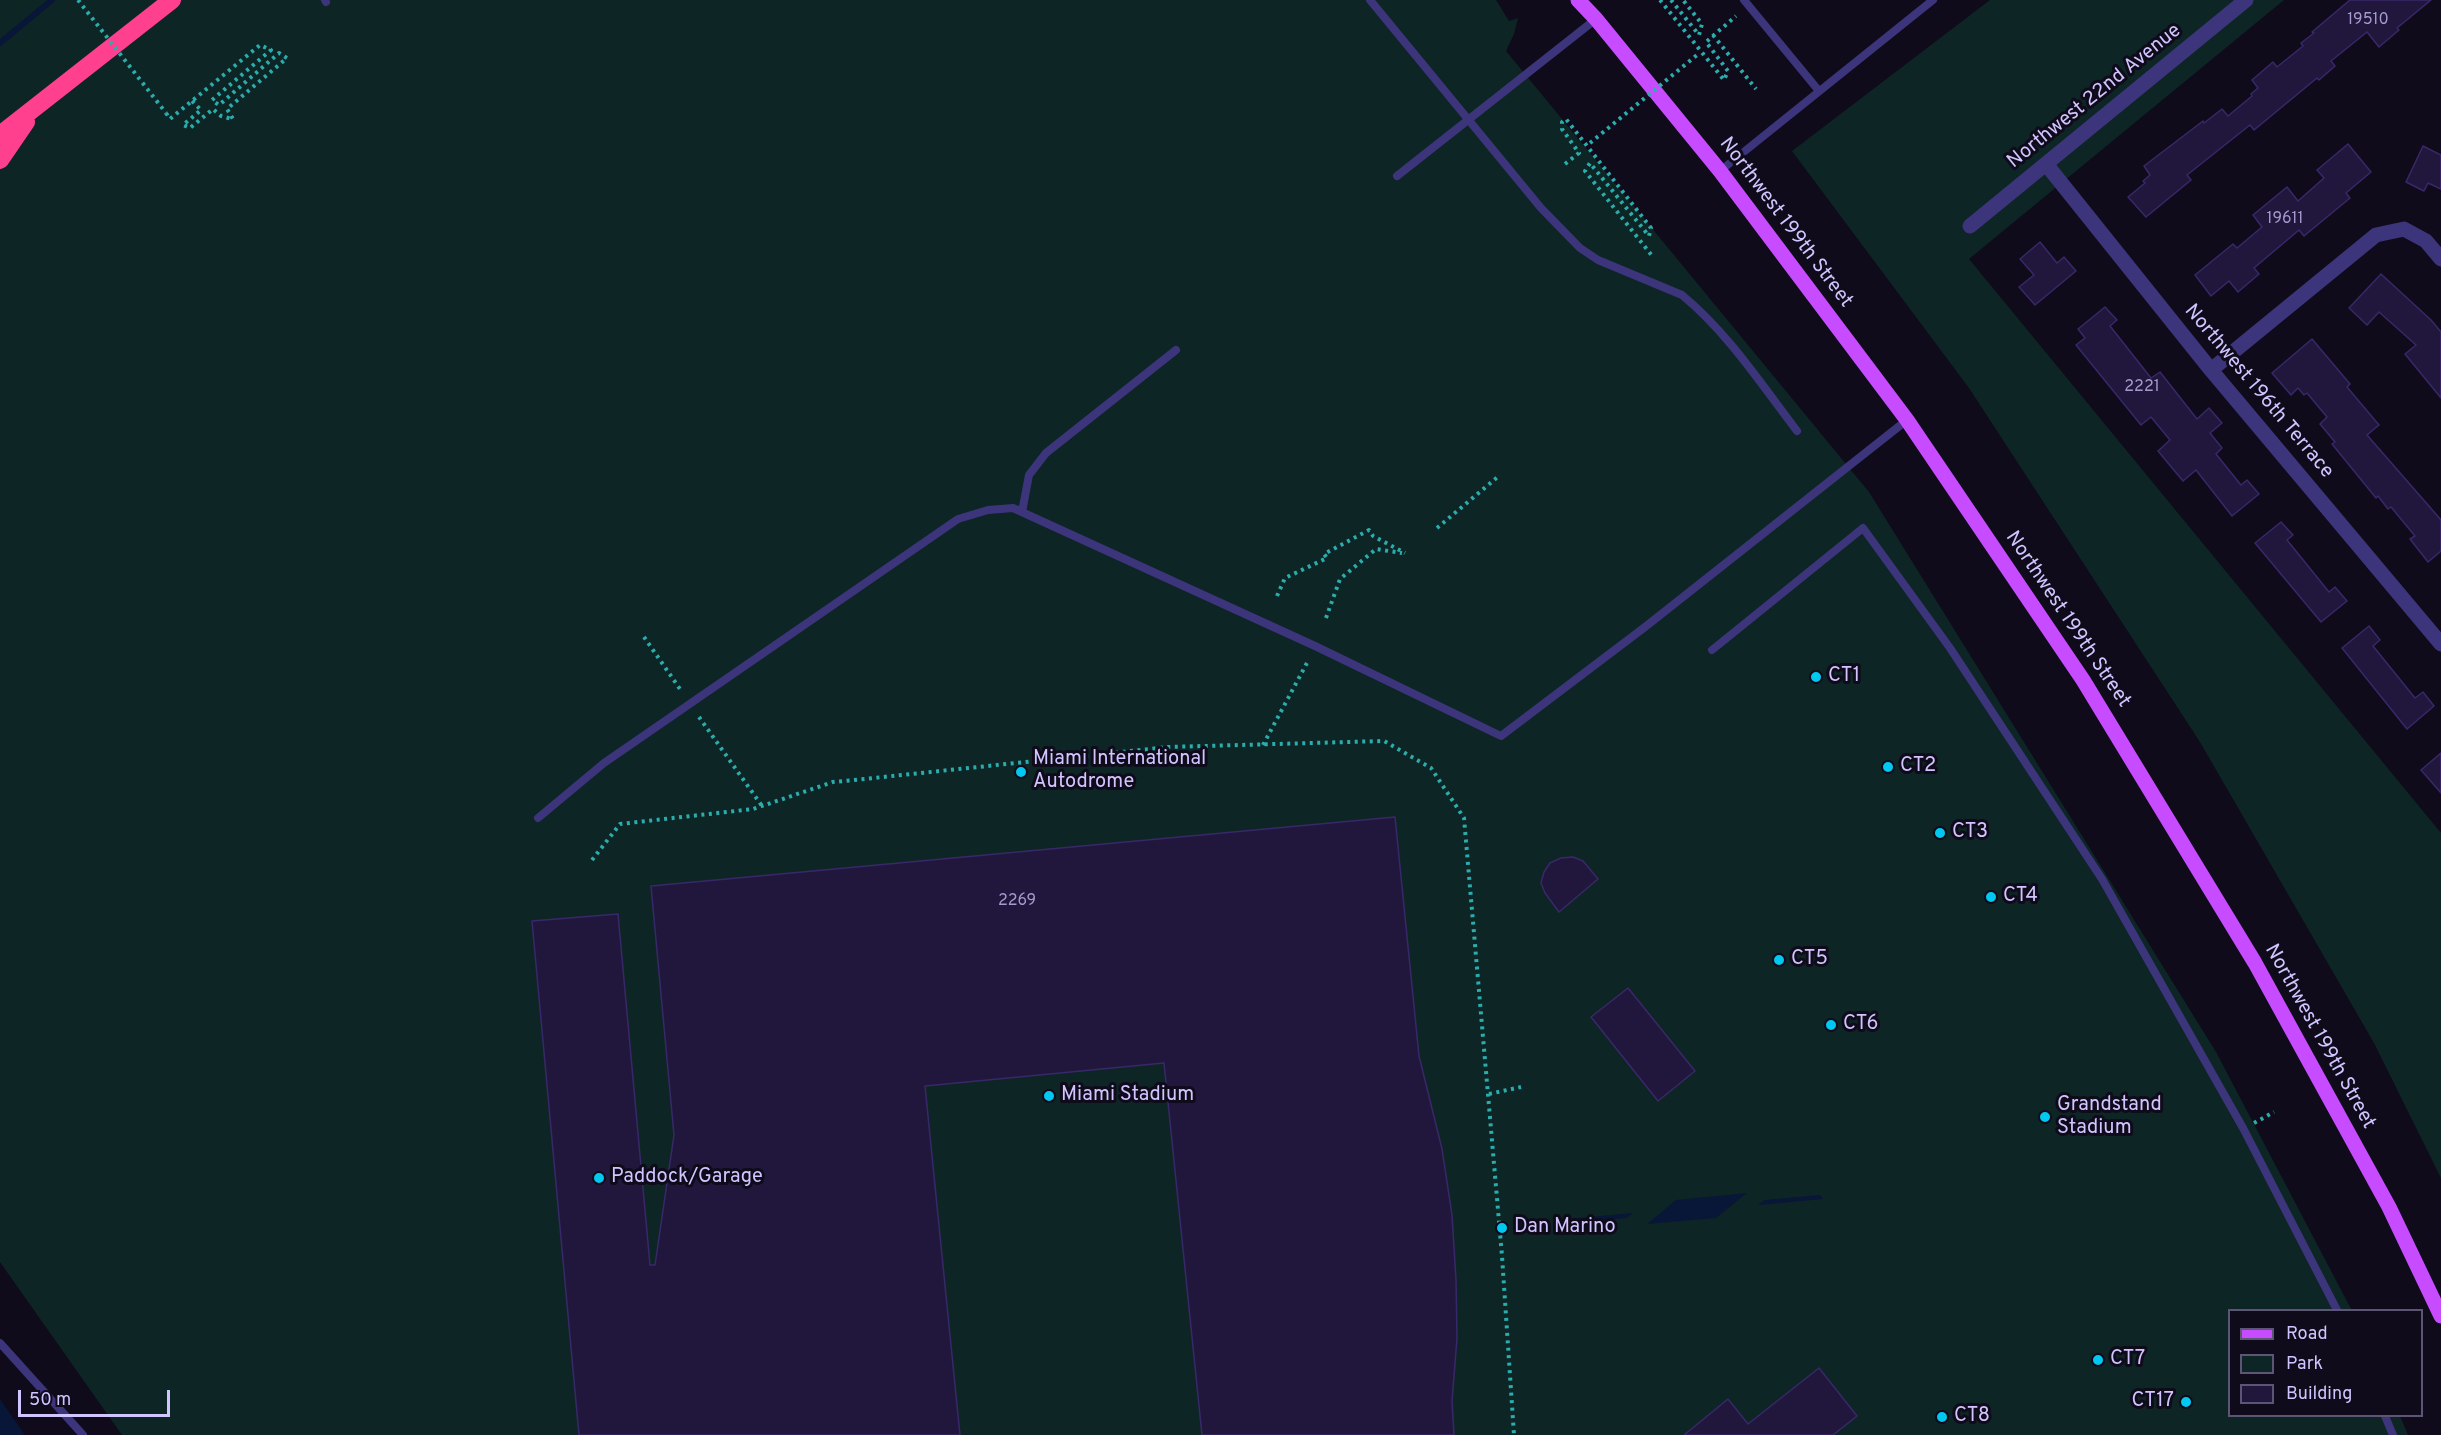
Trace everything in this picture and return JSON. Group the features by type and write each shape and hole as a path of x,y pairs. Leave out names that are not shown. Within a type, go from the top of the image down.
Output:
{"highway":[{"path":"0,135 172,0"},
{"path":"0,160 35,109"}],"main road":[{"name":"Northwest 199th Street","path":"1578,0 1720,171 1907,420 2084,680 2256,963 2390,1207 2441,1316"}],"street":[{"name":"Northwest 22nd Avenue","path":"1970,226 2246,0"},
{"name":"Northwest 196th Terrace","path":"2046,164 2211,370 2441,644"},
{"path":"2211,370 2376,235 2404,229 2426,241 2441,259"}],"lane":[{"path":"1370,0 1542,208 1580,248 1598,260 1682,295 1710,320 1797,431"},
{"path":"1746,0 1819,91"},
{"path":"1720,171 1933,0"},
{"path":"1397,176 1596,19"},
{"path":"1022,512 1029,475 1046,453 1176,350"},
{"path":"538,818 604,763 958,519 988,510 1013,507 1315,646 1501,736 1645,627 1907,420"},
{"path":"1712,650 1863,528 1950,648 2102,879 2243,1128 2336,1309"},
{"path":"0,1343 83,1435"},
{"path":"2385,1417 2393,1435"}],"path":[{"path":"78,0 170,119 260,45 272,50 212,100 219,105 279,53 287,58 227,109 233,119 221,116 213,109 190,128 183,125 201,110 192,101"},
{"path":"1660,0 1699,54 1724,80 1728,72 1706,42 1736,16"},
{"path":"1671,0 1699,35 1702,24 1683,0"},
{"path":"1713,35 1756,89"},
{"path":"1588,145 1699,54"},
{"path":"1565,164 1579,153 1562,129 1562,122 1566,119 1651,228 1648,236 1590,163 1585,171 1653,257"},
{"path":"1437,528 1500,475"},
{"path":"1277,596 1285,578 1327,558 1324,554 1369,530 1373,536 1405,553 1376,549 1367,556 1340,579 1326,618"},
{"path":"644,637 680,689"},
{"path":"1263,745 1308,661"},
{"path":"699,717 762,806"},
{"path":"592,860 620,824 753,809 833,782 1168,747 1384,741 1431,768 1464,818 1489,1094 1514,1435"},
{"path":"1489,1094 1521,1087"},
{"path":"2243,1128 2274,1112"}],"green space":[{"name":"Miami International Autodrome","path":"0,0 1496,0 1509,21 1518,18 1506,51 1869,492 2216,1052 2351,1309 2228,1309 2228,1417 2400,1417 2408,1435 122,1435 0,1262"},
{"path":"1990,0 2284,0 1969,259 2441,833 2441,1178 2374,1043 2200,742 1969,388 1792,151"}],"water":[{"path":"1747,1193 1716,1218 1647,1224 1676,1200"},
{"path":"1820,1195 1823,1199 1758,1205 1765,1200"},
{"path":"1633,1213 1627,1218 1578,1222 1578,1218"},
{"path":"0,1399 25,1435 0,1435"}],"building":[{"path":"2350,0 2431,0 2397,28 2399,30 2379,47 2367,32 2331,61 2335,66 2319,80 2317,78 2254,130 2250,125 2187,175 2191,180 2146,217 2128,197 2145,183 2143,181 2150,175 2144,166 2222,109 2228,116 2258,88 2252,80 2273,62 2277,67 2303,46 2301,43 2314,33 2312,32"},
{"path":"2348,144 2371,172 2346,193 2350,198 2304,236 2299,230 2254,268 2259,274 2238,292 2229,281 2211,296 2195,275 2233,244 2237,248 2262,227 2253,215 2287,187 2298,201 2324,178 2317,170"},
{"path":"2423,146 2441,155 2441,189 2428,183 2424,191 2406,182"},
{"path":"2040,242 2057,263 2064,257 2076,271 2035,305 2019,287 2034,275 2020,259"},
{"path":"2381,274 2441,332 2441,398 2405,354 2416,345 2379,312 2367,325 2349,308"},
{"path":"2105,307 2117,320 2110,326 2151,378 2160,372 2197,419 2209,408 2222,423 2210,433 2222,448 2216,454 2241,485 2247,480 2259,494 2232,516 2196,470 2183,481 2158,451 2170,440 2151,417 2141,425 2076,345 2085,338 2078,329"},
{"path":"2312,339 2350,384 2347,387 2379,425 2367,435 2441,520 2441,551 2428,562 2410,539 2415,536 2391,507 2388,509 2378,496 2376,498 2332,444 2335,442 2320,424 2327,417 2307,393 2304,395 2298,388 2291,395 2272,373"},
{"path":"2281,522 2293,535 2287,540 2329,592 2335,587 2347,601 2321,622 2255,543"},
{"path":"2369,626 2380,640 2373,646 2415,698 2423,692 2434,706 2407,729 2342,648"},
{"path":"2441,753 2441,793 2421,770"},
{"name":"Miami Stadium","path":"1395,817 1419,1056 1442,1149 1452,1215 1457,1338 1452,1401 1454,1435 1202,1435 1164,1063 925,1086 960,1435 579,1435 532,921 618,914 650,1265 655,1265 674,1135 651,886"},
{"path":"1573,857 1583,861 1598,879 1559,912 1545,893 1541,883 1550,863 1561,858"},
{"path":"1628,988 1695,1071 1658,1101 1591,1017"},
{"path":"1819,1368 1857,1416 1833,1435 1684,1435 1728,1399 1748,1424"}],"waterway":[{"path":"0,43 52,0"}],"place":[{"name":"CT1","path":"1816,677"},
{"name":"CT2","path":"1888,767"},
{"name":"Miami International Autodrome","path":"1021,772"},
{"name":"CT3","path":"1940,833"},
{"name":"CT4","path":"1991,897"},
{"name":"CT5","path":"1779,960"},
{"name":"CT6","path":"1831,1025"},
{"name":"Miami Stadium","path":"1049,1096"},
{"name":"Grandstand Stadium","path":"2045,1117"},
{"name":"Paddock/Garage","path":"599,1178"},
{"name":"Dan Marino","path":"1502,1228"},
{"name":"CT7","path":"2098,1360"},
{"name":"CT17","path":"2186,1402"},
{"name":"CT8","path":"1942,1417"}]}
